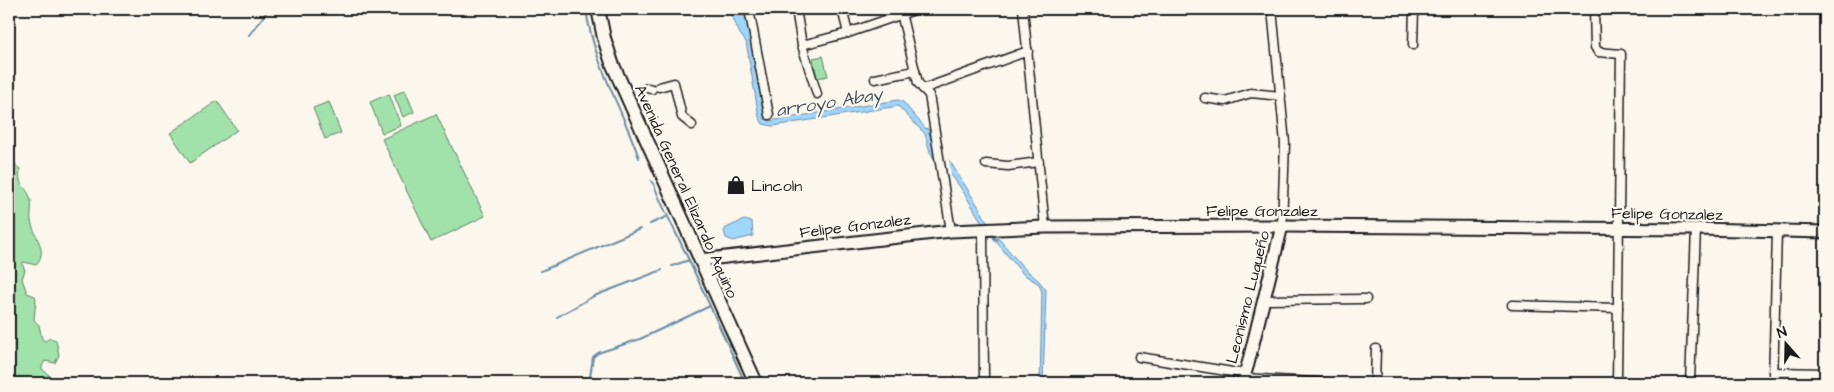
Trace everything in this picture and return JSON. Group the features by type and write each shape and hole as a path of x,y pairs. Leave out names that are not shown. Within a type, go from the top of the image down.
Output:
{"main road":[{"name":"Avenida General Elizardo Aquino","path":"598,9 612,63 756,383"}],"street":[{"path":"749,9 769,115"},
{"path":"796,9 802,45 817,94"},
{"path":"842,9 848,33"},
{"path":"802,45 848,33 901,11 917,9"},
{"path":"1023,9 1045,227"},
{"name":"Leonismo Luqueño","path":"1244,378 1282,226 1285,143 1272,9"},
{"path":"1413,45 1414,9"},
{"path":"1594,9 1595,48 1598,52 1621,54 1617,383"},
{"path":"901,11 918,83 929,95 951,230"},
{"path":"923,89 1028,51"},
{"path":"875,79 915,72"},
{"path":"657,87 676,93 682,117 692,125"},
{"path":"1204,98 1222,101 1250,94 1281,96"},
{"path":"986,164 1008,166 1039,162"},
{"name":"Felipe Gonzalez","path":"700,260 951,230 1045,227 1618,228 1825,232"},
{"path":"982,229 984,383"},
{"path":"1690,383 1696,229"},
{"path":"1772,383 1777,231"},
{"path":"1263,300 1366,299"},
{"path":"1512,305 1618,308"},
{"path":"1375,383 1376,349"},
{"path":"1139,357 1244,378 1332,383"},
{"path":"1773,372 1825,373"}],"green space":[{"path":"823,56 828,76 817,78 813,58"},
{"path":"405,90 414,112 403,117 394,95"},
{"path":"389,94 401,126 382,133 370,102"},
{"path":"217,101 237,130 190,163 170,133"},
{"path":"329,102 341,133 325,139 313,108"},
{"path":"436,114 485,216 431,242 382,139"},
{"path":"9,153 16,166 20,169 21,183 30,197 31,221 40,243 40,259 36,265 24,262 22,264 25,270 22,279 27,293 35,296 36,299 34,320 39,325 42,339 45,341 50,338 56,340 59,355 55,363 45,361 42,366 42,369 50,376 49,383 9,383"}],"water":[{"path":"729,9 740,9 748,21 764,116 769,121 898,100 903,102 925,128 928,129 934,148 935,160 930,152 925,134 898,106 773,126 763,124 759,117 746,42 740,34"},
{"path":"949,160 989,225 984,226 947,170"},
{"path":"744,220 752,222 753,236 733,241 726,238 724,231 726,228"},
{"path":"993,238 998,238 1046,290 1043,383 1040,383 1042,292 1039,284 1023,274"}],"pier":[{"path":"945,156 949,157 951,178 945,170 943,159"}],"waterway":[{"path":"249,35 269,9"},
{"path":"586,9 601,66 639,158"},
{"path":"651,181 745,383"},
{"path":"650,224 666,217"},
{"path":"541,271 640,229"},
{"name":"arroyo Abay","path":"993,236 997,240"},
{"path":"672,266 689,260"},
{"path":"557,317 594,296 662,270"},
{"path":"584,383 590,377 593,357 598,353 640,339 710,306"}],"place":[{"name":"Lincoln","path":"736,185"}]}
